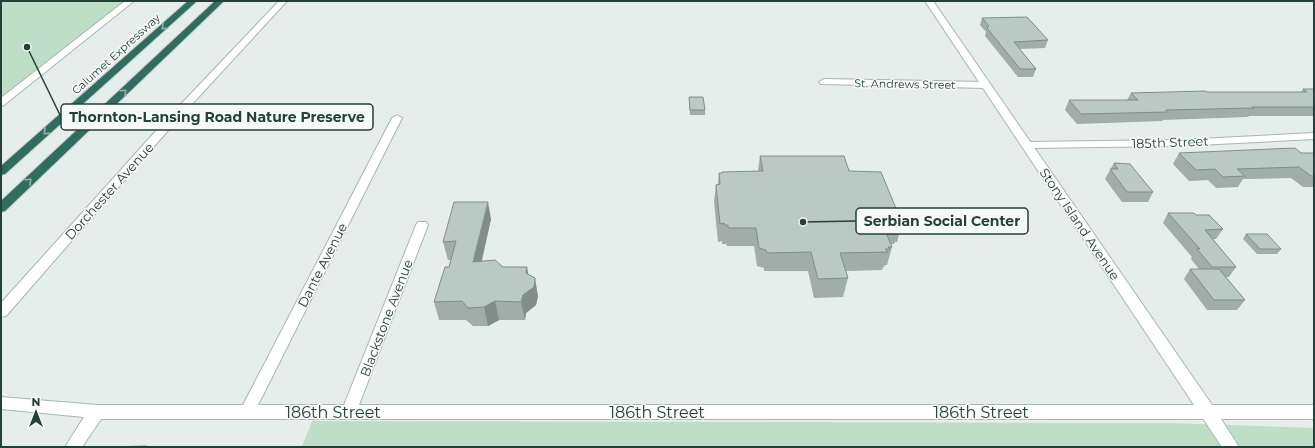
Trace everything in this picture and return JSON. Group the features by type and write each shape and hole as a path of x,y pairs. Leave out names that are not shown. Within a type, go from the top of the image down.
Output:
{"highway":[{"name":"Calumet Expressway","path":"1,172 193,1"},
{"path":"1,208 220,1"}],"street":[{"path":"1,103 130,1"},
{"name":"Dorchester Avenue","path":"1,312 167,126 283,1"},
{"name":"Stony Island Avenue","path":"929,1 1231,447"},
{"name":"St. Andrews Street","path":"824,82 986,85"},
{"name":"Dante Avenue","path":"247,412 397,118"},
{"name":"185th Street","path":"1026,145 1178,143 1314,136"},
{"name":"Blackstone Avenue","path":"349,412 422,225"},
{"name":"186th Street","path":"1,403 97,412 1314,412"},
{"path":"73,447 97,412"}],"green space":[{"path":"1,1 125,1 1,97"},
{"path":"312,421 1171,423 1314,428 1314,447 302,447"}],"building":[{"path":"1027,17 1048,40 1014,42 1036,69 1020,69 987,28 989,26 982,18"},
{"path":"1303,89 1314,89 1314,107 1252,107 1254,108 1081,114 1069,100 1138,100 1131,93 1205,91 1307,92"},
{"path":"689,97 703,97 705,110 690,110"},
{"path":"1295,148 1301,153 1314,153 1314,176 1311,176 1299,167 1237,169 1245,176 1223,177 1215,169 1196,170 1179,153"},
{"path":"760,156 844,156 849,171 881,172 902,223 898,223 900,226 896,226 897,228 884,228 892,247 888,247 890,249 885,249 888,252 840,253 848,278 818,279 811,252 767,253 766,250 759,248 756,228 728,228 728,225 724,225 724,223 720,224 716,185 720,184 719,173 763,171"},
{"path":"1114,163 1130,164 1153,192 1127,192 1110,169 1118,169"},
{"path":"454,202 488,202 473,262 495,260 503,267 527,267 526,273 535,278 534,287 523,295 521,302 495,301 484,307 468,308 462,301 434,302 445,267 449,267 456,241 443,242"},
{"path":"1168,213 1194,213 1196,215 1209,215 1223,229 1205,230 1236,267 1212,267 1197,249 1200,249"},
{"path":"1246,234 1267,234 1281,249 1260,249"},
{"path":"1190,269 1219,269 1245,300 1214,300"},
{"path":"147,446 147,447 110,447"}],"place":[{"name":"Thornton-Lansing Road Nature Preserve","path":"27,47"},
{"name":"Serbian Social Center","path":"803,222"}]}
